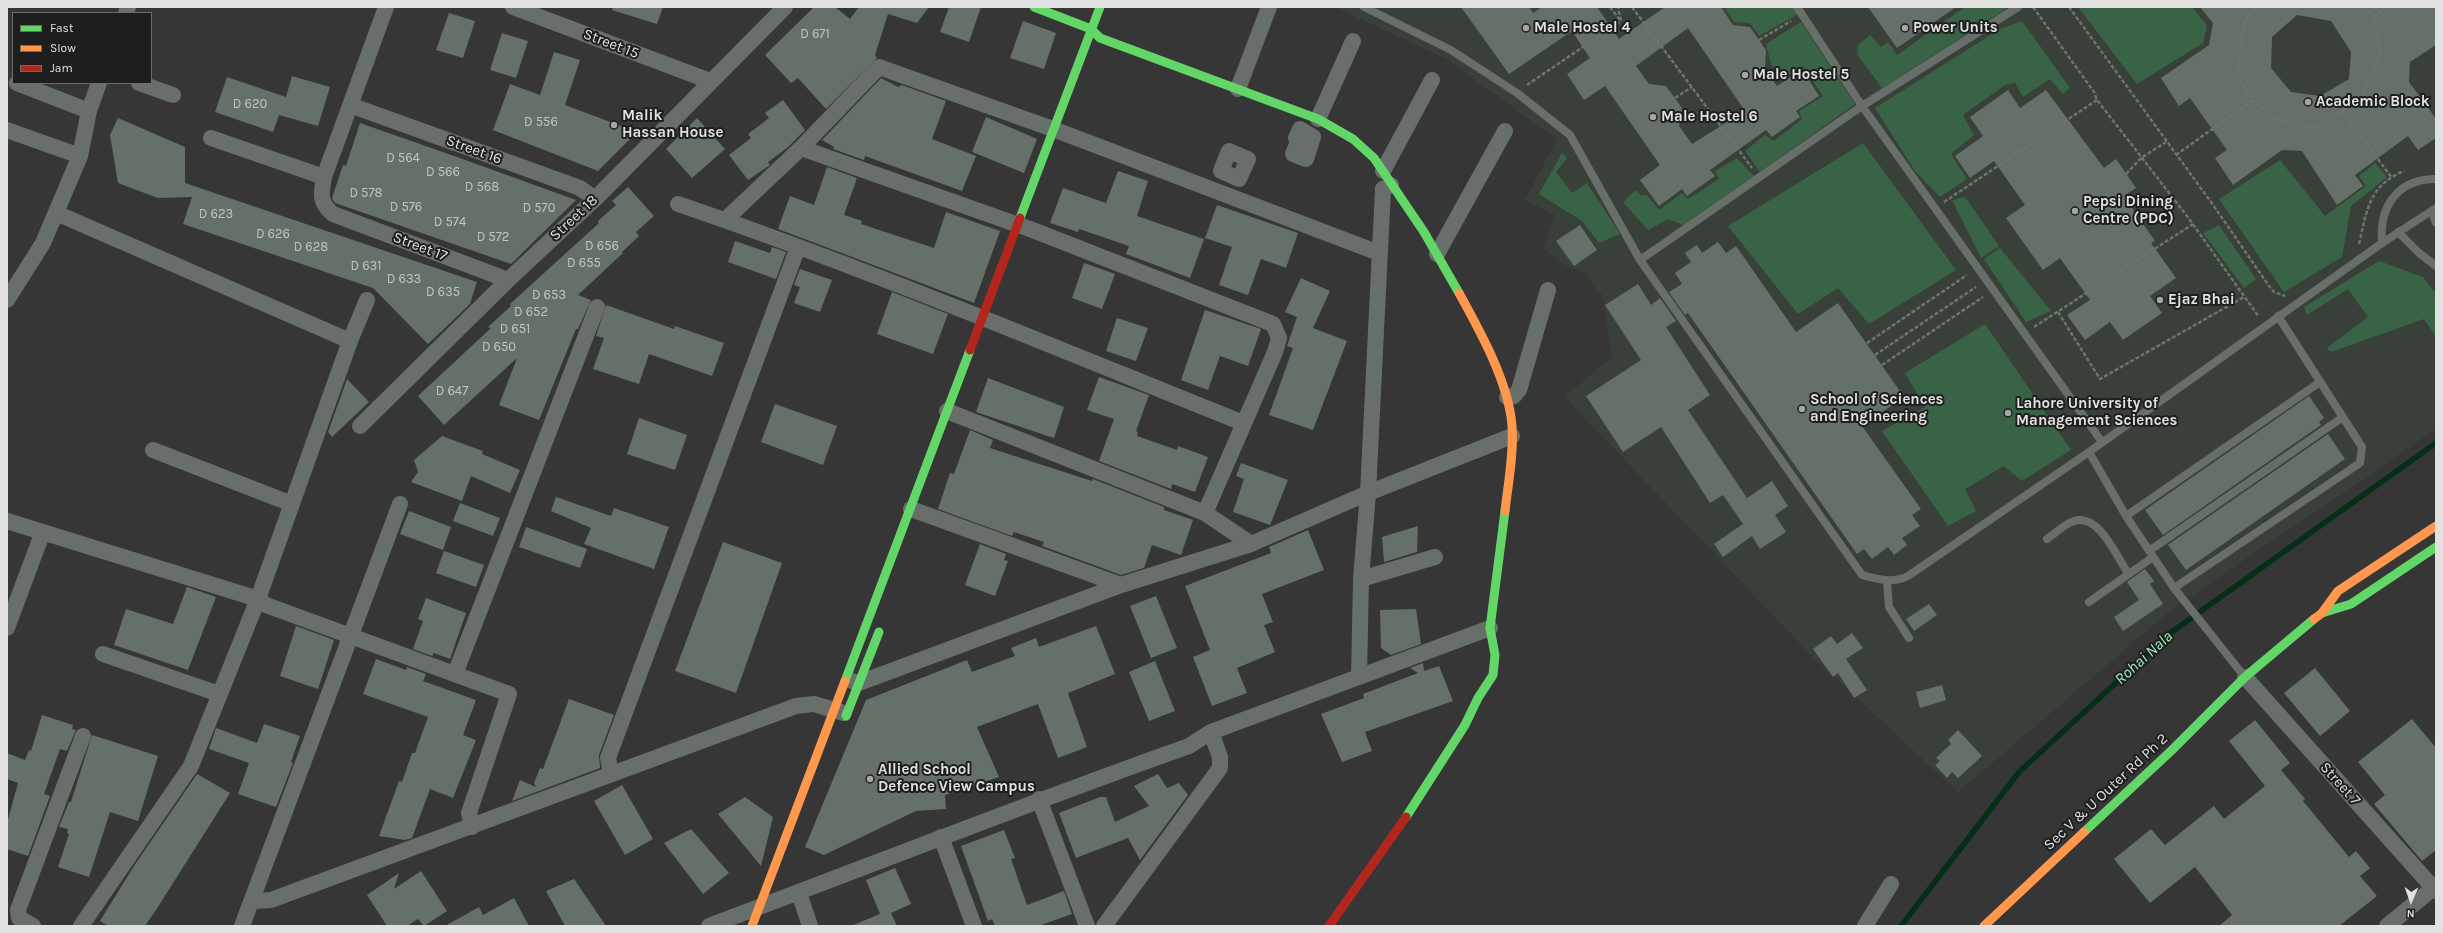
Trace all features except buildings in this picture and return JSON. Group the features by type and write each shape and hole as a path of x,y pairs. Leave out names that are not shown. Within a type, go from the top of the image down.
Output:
{"street":[{"path":"211,138 324,177 386,7"},
{"name":"Street 15","path":"513,7 710,81"},
{"name":"Street 18","path":"360,426 508,280 595,199 710,81 785,7"},
{"path":"1034,7 1091,30 1098,42 1238,89 1318,119 1363,147 1383,171 1437,254 1478,326 1507,398 1512,422 1512,436 1502,545 1490,628 1495,655 1493,675 1478,698 1465,725 1408,814 1329,926"},
{"path":"752,926 772,902 841,717 852,681 920,512 1061,132 1091,30 1100,7"},
{"path":"1238,89 1269,7"},
{"path":"1098,42 1104,26"},
{"path":"1318,119 1353,41"},
{"path":"725,220 801,148 879,67 1061,132 1379,253"},
{"path":"1383,171 1432,80"},
{"path":"20,84 89,111"},
{"path":"7,300 44,243 80,156 89,111 99,84"},
{"path":"142,84 173,96"},
{"name":"Street 16","path":"350,105 580,188 595,199"},
{"path":"7,130 80,156"},
{"path":"1437,254 1505,131"},
{"path":"801,148 1027,227 1273,324 1279,338 1205,512"},
{"name":"Street 17","path":"324,177 321,194 322,202 333,214 508,280"},
{"path":"1359,677 1361,579 1368,493 1383,189 1391,185"},
{"path":"678,204 798,247 991,322 1243,423"},
{"path":"56,214 350,341"},
{"path":"612,774 608,758 798,247"},
{"path":"1507,398 1514,396 1519,390 1548,290"},
{"path":"81,926 191,766 258,598 350,341 367,300"},
{"path":"455,674 597,307"},
{"path":"956,415 1205,512 1251,544"},
{"path":"852,681 1121,585 1251,544 1368,493 1512,436"},
{"path":"153,450 292,504"},
{"path":"242,926 400,504"},
{"path":"920,512 1121,585"},
{"path":"7,521 42,534 258,598 266,605 509,694 469,813 472,827"},
{"path":"2322,613 2338,591 2436,526"},
{"path":"7,628 42,534"},
{"path":"2322,613 2351,604 2436,546"},
{"path":"1361,579 1435,557"},
{"name":"Sec V & U Outer Rd Ph 2","path":"1984,926 2171,751 2245,676 2322,613"},
{"path":"841,717 852,681 881,625"},
{"path":"708,926 798,893 1040,799 1189,746 1211,732 1490,628"},
{"path":"103,654 219,694"},
{"name":"Street 7","path":"2245,676 2435,888"},
{"path":"252,901 271,900 796,706 814,704 841,717"},
{"path":"1104,926 1220,768 1220,757 1211,732"},
{"path":"33,926 19,918 18,910 83,736"},
{"path":"1040,799 1087,926"},
{"path":"941,838 974,926"},
{"path":"1865,926 1891,884"},
{"path":"2387,926 2435,888"},
{"path":"798,893 810,926"}],"lane":[{"path":"1364,7 1451,50 1517,93 1570,135 1640,260 1862,575 1887,581 1899,580 1908,576 2089,452 2382,242 2434,210 2436,223"},
{"path":"1797,7 1862,106 2102,442"},
{"path":"1640,260 1758,176 1862,106 2018,7"},
{"path":"2382,242 2384,212 2391,200 2407,186 2419,181 2436,178"},
{"path":"2398,232 2419,253 2436,266"},
{"path":"2174,588 2360,463 2362,448 2278,316"},
{"path":"2126,516 2320,382"},
{"path":"2089,602 2128,574 2151,554 2343,417"},
{"path":"2089,452 2126,516 2180,597 2245,676"},
{"path":"2048,539 2073,521 2086,519 2097,526 2128,574"},
{"path":"1887,581 1889,607 1909,638"}],"path":[{"path":"1610,7 1621,21"},
{"path":"1618,7 1621,21"},
{"path":"1632,7 1758,176"},
{"path":"2033,7 2094,92 2097,100 2193,224 2265,326"},
{"path":"2069,7 2211,202 2269,286 2280,296 2288,296"},
{"path":"2256,7 2245,19 2237,76 2254,100 2275,118 2316,128 2362,98 2380,52 2374,17 2362,7"},
{"path":"2374,17 2386,7"},
{"path":"1759,40 1802,15"},
{"path":"1517,93 1621,21"},
{"path":"1675,98 1692,87"},
{"path":"1942,204 2097,100"},
{"path":"2176,155 2254,100"},
{"path":"2342,111 2392,178"},
{"path":"2126,174 2141,158 2166,142"},
{"path":"2357,251 2370,202 2380,186 2410,169"},
{"path":"2028,330 2193,224"},
{"path":"1867,343 1978,268"},
{"path":"1875,355 1987,280"},
{"path":"1882,365 1993,289"},
{"path":"2058,312 2100,379 2244,297"}],"shaded area":[{"name":"Lahore University of Management Sciences","path":"1335,7 2436,7 2436,429 2172,609 1958,792 1812,656 1565,397 1612,357 1602,295 1584,272 1561,264 1544,248 1555,215 1525,200 1557,139 1446,59"}],"green space":[{"path":"1724,7 1794,7 1798,14 1759,36 1750,23 1734,22"},
{"path":"1965,7 2009,7 1882,88 1857,54 1858,45 1870,35 1881,47 1888,42 1897,55"},
{"path":"2078,7 2192,7 2207,26 2203,43 2137,84"},
{"path":"2022,21 2070,88 2063,94 2050,79 2023,97 2015,83 2005,85 1963,115 1974,135 1951,154 1967,179 1940,197 1915,171 1875,108 2000,29"},
{"path":"1801,22 1855,104 1760,172 1745,151 1765,135 1774,141 1802,119 1799,111 1823,96 1803,66 1783,79 1771,64 1766,44"},
{"path":"1863,143 1956,270 1869,324 1838,288 1798,314 1728,226"},
{"path":"1562,153 1567,158 1556,172 1572,193 1587,183 1620,234 1599,243 1582,221 1539,194"},
{"path":"1737,158 1754,176 1683,225 1668,219 1648,230 1623,202 1636,190 1641,196 1646,194 1659,210 1682,193 1688,199 1719,179 1715,171"},
{"path":"2280,160 2325,216 2366,186 2359,176 2375,163 2387,177 2351,206 2342,257 2284,292 2219,199"},
{"path":"1965,197 1999,246 1981,258 1952,200"},
{"path":"2219,225 2256,279 2244,288 2203,233"},
{"path":"2000,248 2051,311 2026,322 1984,259"},
{"path":"2379,261 2423,277 2436,294 2436,337 2424,319 2331,352 2327,348 2368,317 2348,289 2307,315 2304,307"},
{"path":"1985,324 2071,450 2022,481 2004,466 1965,489 1976,511 1948,526 1882,431 1925,407 1905,373"}],"waterway":[{"name":"Rohai Nala","path":"1901,926 2019,772 2169,634 2436,443"}],"traffic: fast":[{"path":"1034,7 1091,29 1100,38 1318,119 1353,139 1374,158 1424,232 1459,293"},
{"path":"1020,218 1100,7"},
{"path":"845,681 970,350"},
{"path":"1406,817 1465,725 1478,698 1493,675 1495,655 1490,628 1505,511"},
{"path":"2322,613 2351,604 2436,547"},
{"path":"2084,832 2171,751 2245,677 2314,619"},
{"path":"846,716 879,632"}],"traffic: slow":[{"path":"1459,293 1492,358 1510,409 1512,447 1505,511"},
{"path":"2314,619 2322,613 2338,591 2436,526"},
{"path":"752,926 845,681"},
{"path":"1984,926 2084,832"}],"traffic: jam":[{"path":"970,350 1020,218"},
{"path":"1329,926 1406,817"}],"place":[{"name":"Male Hostel 4","path":"1526,28"},
{"name":"Power Units","path":"1905,28"},
{"name":"Male Hostel 5","path":"1745,75"},
{"name":"Academic Block","path":"2308,102"},
{"name":"Male Hostel 6","path":"1653,117"},
{"name":"Malik Hassan House","path":"614,125"},
{"name":"Pepsi Dining Centre (PDC)","path":"2075,211"},
{"name":"Ejaz Bhai","path":"2160,300"},
{"name":"School of Sciences and Engineering","path":"1802,409"},
{"name":"Lahore University of Management Sciences","path":"2008,413"},
{"name":"Allied School Defence View Campus","path":"870,779"}]}
